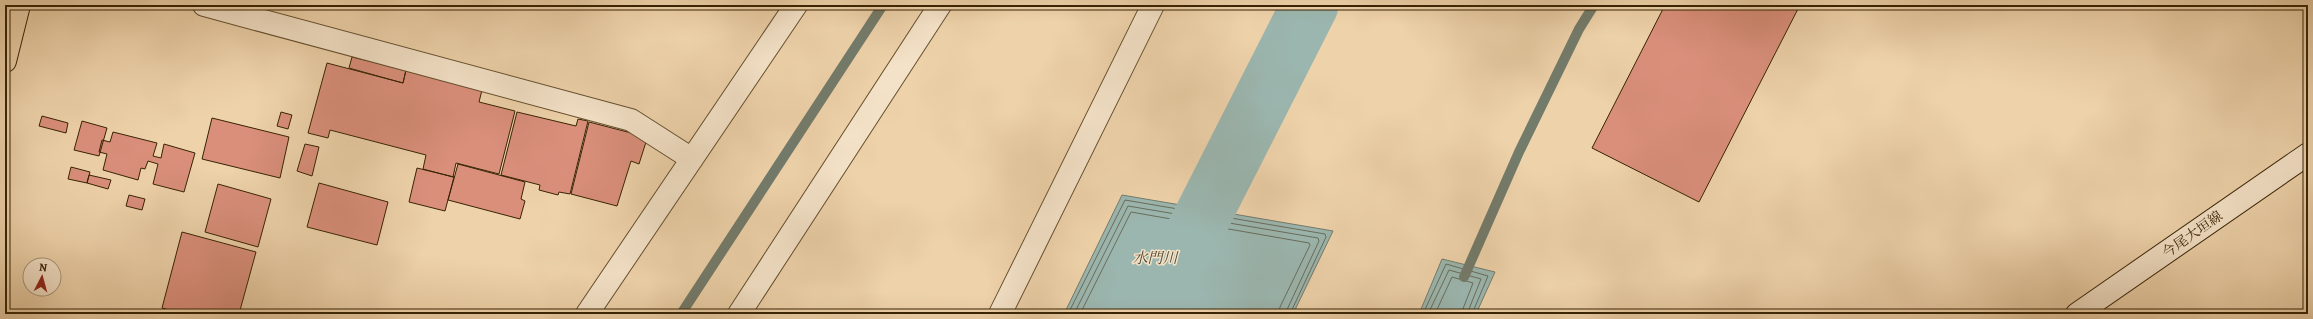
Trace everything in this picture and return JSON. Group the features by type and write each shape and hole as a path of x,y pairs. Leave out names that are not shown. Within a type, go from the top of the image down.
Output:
{"highway":[{"path":"5,61 19,5"}],"street":[{"path":"204,5 305,34 631,120 692,159"},
{"path":"587,314 796,5"},
{"path":"739,314 940,5"},
{"path":"1000,314 1153,5"},
{"name":"今尾大垣線","path":"2077,314 2308,154"}],"water":[{"name":"水門川","path":"1122,195 1333,231 1293,314 1064,314"},
{"path":"1442,259 1495,272 1476,314 1419,314"}],"building":[{"path":"1665,5 1800,5 1699,202 1592,148"},
{"path":"352,57 406,70 403,83 349,68"},
{"path":"327,63 403,83 406,70 482,90 479,102 515,111 499,174 456,163 453,177 423,169 426,155 330,130 328,138 308,133"},
{"path":"281,112 292,115 288,129 277,126"},
{"path":"517,112 576,126 578,119 588,121 570,194 559,192 558,195 539,190 540,185 501,175"},
{"path":"42,116 68,123 66,133 39,126"},
{"path":"212,118 289,137 280,178 202,159"},
{"path":"82,121 107,128 99,156 74,150"},
{"path":"589,122 639,135 646,142 639,164 631,161 617,206 571,194"},
{"path":"113,132 157,143 153,156 161,158 164,144 195,153 184,192 153,184 158,164 148,161 145,169 141,168 138,180 103,170 107,154 99,152 102,140 110,142"},
{"path":"305,144 319,147 312,176 297,171"},
{"path":"458,164 525,182 521,199 525,201 520,219 448,200"},
{"path":"71,167 90,172 87,183 68,179"},
{"path":"417,168 454,177 445,211 409,202"},
{"path":"89,175 111,180 108,189 87,183"},
{"path":"319,183 388,202 377,245 307,227"},
{"path":"218,184 271,199 258,247 205,232"},
{"path":"129,195 145,199 142,210 126,206"},
{"path":"182,232 256,252 239,314 184,314 162,308"}],"waterway":[{"path":"681,314 883,5"},
{"name":"水門川","path":"1153,314 1310,5"},
{"path":"1464,277 1519,152 1579,29 1594,5"}]}
